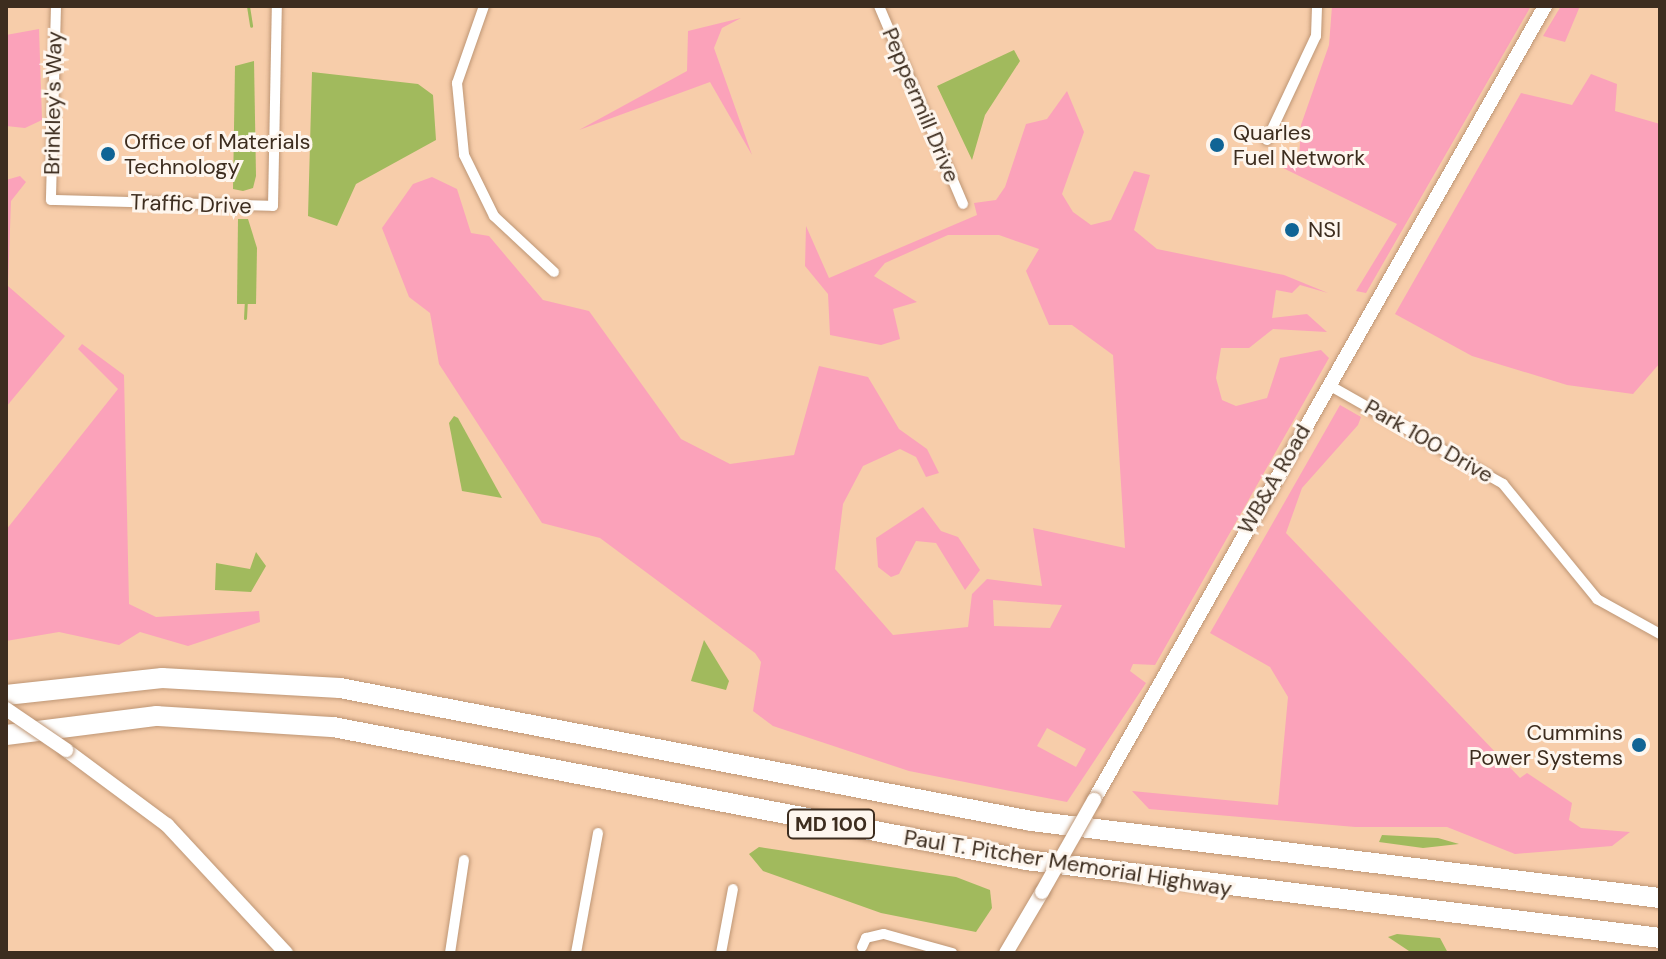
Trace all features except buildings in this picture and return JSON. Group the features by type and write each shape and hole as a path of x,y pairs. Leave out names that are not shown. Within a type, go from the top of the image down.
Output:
{"highway":[{"name":"Paul T. Pitcher Memorial Highway","path":"6,695 162,678 340,688 1045,823 1660,898"},
{"name":"Paul T. Pitcher Memorial Highway","path":"6,735 157,716 333,727 1026,860 1660,938"}],"street":[{"name":"Brinkley's Way","path":"51,200 56,6"},
{"name":"Traffic Drive","path":"51,200 273,206 277,6"},
{"path":"484,6 457,83 464,155 494,216 554,272"},
{"name":"Peppermill Drive","path":"879,6 963,204"},
{"path":"1267,140 1316,36 1317,6"},
{"name":"WB&A Road","path":"1006,953 1545,6"},
{"name":"Park 100 Drive","path":"1329,385 1503,484 1597,599 1660,634"},
{"path":"6,709 167,825 286,953"},
{"path":"576,953 598,833"},
{"path":"450,953 464,860"},
{"path":"721,953 733,889"},
{"path":"862,947 866,938 884,934 952,953"}],"shaded area":[{"path":"1332,6 1531,6 1366,293 1356,291 1397,224 1283,168 1299,159 1301,125 1329,45"},
{"path":"1561,6 1580,6 1565,42 1543,36"},
{"path":"741,18 722,28 714,48 752,155 710,82 579,130 687,71 688,31"},
{"path":"39,29 42,120 25,128 6,126 6,35"},
{"path":"1014,50 1020,61 985,115 972,160 937,86"},
{"path":"254,61 256,176 253,188 243,191 233,189 235,66"},
{"path":"312,72 418,84 433,95 436,140 356,184 337,226 308,216"},
{"path":"1591,74 1617,84 1615,111 1660,124 1660,363 1633,394 1567,385 1472,356 1395,314 1521,93 1572,105"},
{"path":"1067,91 1084,132 1062,194 1073,212 1091,225 1111,220 1134,171 1150,175 1134,230 1157,249 1284,275 1328,293 1300,285 1292,293 1276,290 1272,318 1307,314 1327,332 1273,329 1249,348 1221,348 1216,378 1222,400 1236,406 1267,398 1280,358 1321,350 1329,358 1155,665 1133,664 1130,671 1146,683 1067,802 909,771 773,726 753,711 761,662 755,653 600,538 542,523 439,364 430,313 409,297 382,228 413,184 432,177 457,189 471,233 489,236 543,300 589,311 681,439 730,464 794,455 819,366 868,377 899,429 927,449 939,473 926,477 916,457 900,449 863,466 843,504 835,569 893,635 968,627 972,594 987,579 1042,586 1033,528 1125,548 1113,355 1072,325 1049,325 1026,271 1039,249 999,235 948,235 885,263 874,276 917,302 893,309 900,339 881,345 830,335 828,294 805,266 806,226 829,278 977,215 974,203 996,200 1005,187 1026,124 1047,119","holes":["993,600 1061,605 1062,605 1050,628 994,626","1047,728 1086,749 1076,767 1037,746"]},
{"path":"20,176 26,182 11,201 8,286 65,336 6,407 6,180"},
{"path":"238,219 248,219 257,248 256,304 237,304"},
{"path":"82,344 124,375 129,604 156,617 259,611 260,622 188,646 140,632 119,645 59,632 6,641 6,530 118,389 78,349"},
{"path":"1340,405 1361,417 1358,425 1302,488 1286,533 1520,778 1527,773 1572,803 1569,820 1581,828 1630,832 1612,846 1515,854 1447,827 1355,827 1149,809 1132,791 1278,805 1288,697 1270,667 1210,633"},
{"path":"454,416 458,418 502,498 462,491 449,423"},
{"path":"923,507 941,531 958,537 980,570 965,590 936,543 916,541 899,574 891,577 878,567 876,538"},
{"path":"256,552 266,566 251,592 215,590 216,563 250,569"},
{"path":"704,640 729,681 726,690 691,681"},
{"path":"1382,835 1438,838 1459,844 1423,848 1379,842"},
{"path":"759,847 956,877 990,890 992,908 976,932 881,913 763,871 749,854"},
{"path":"1397,934 1440,938 1448,953 1412,953 1388,937"}],"waterway":[{"path":"248,6 251,26"},
{"path":"245,318 246,301"}],"place":[{"name":"Quarles Fuel Network","path":"1217,145"},
{"name":"Office of Materials Technology","path":"108,154"},
{"name":"NSI","path":"1292,230"},
{"name":"Cummins Power Systems","path":"1639,745"}]}
